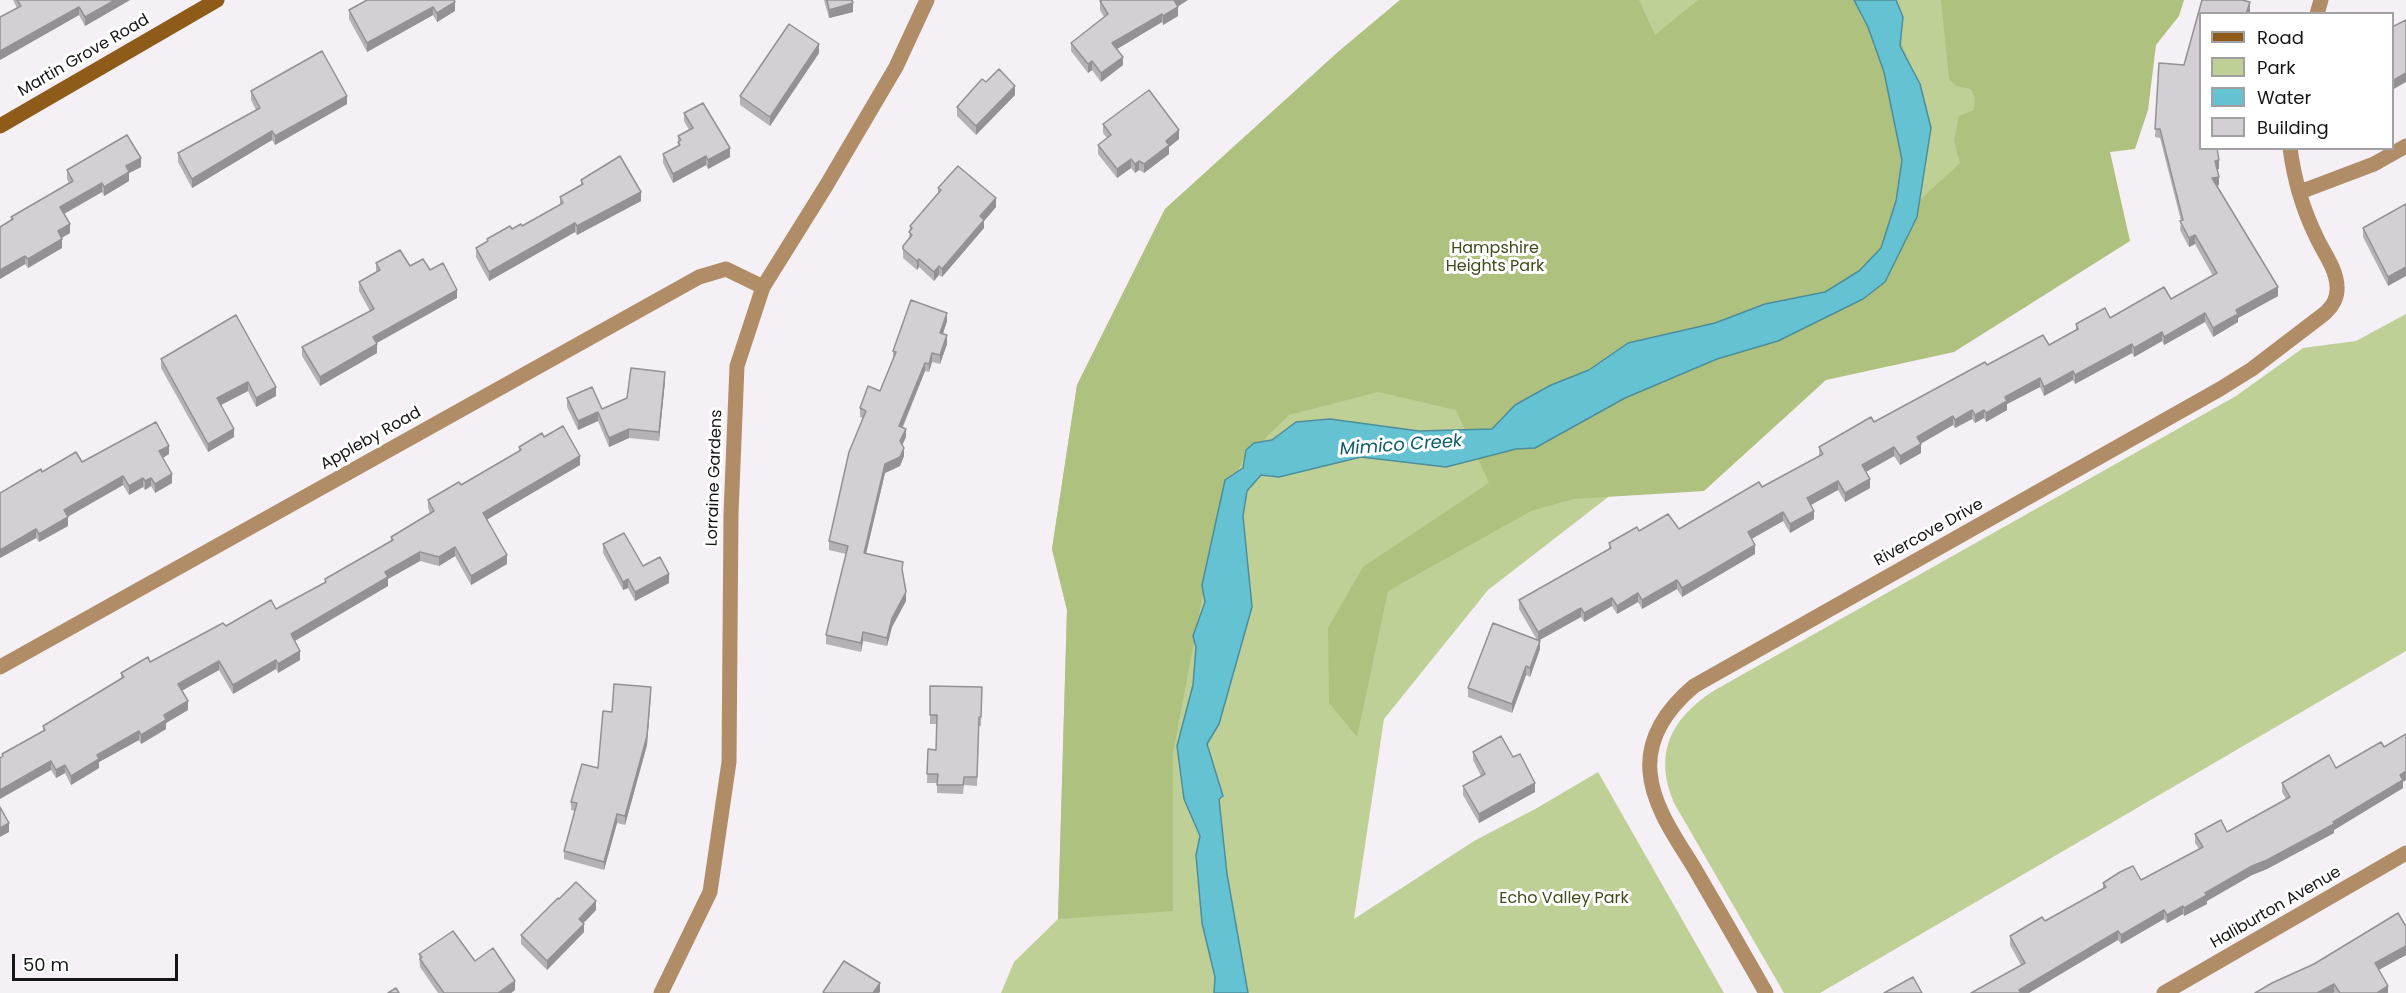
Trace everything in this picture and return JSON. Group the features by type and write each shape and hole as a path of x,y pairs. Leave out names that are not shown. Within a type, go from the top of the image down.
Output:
{"main road":[{"name":"Martin Grove Road","path":"0,126 209,2"}],"street":[{"name":"Lorraine Gardens","path":"661,993 710,892 729,762 731,514 737,366 763,287 896,67 927,0"},
{"path":"2300,192 2374,164 2406,146"},
{"name":"Rivercove Drive","path":"1766,993 1674,832 1652,788 1651,752 1664,718 1674,704 1694,686 2220,388 2252,369 2331,308 2336,297 2336,278 2315,234 2300,192 2290,150"},
{"name":"Appleby Road","path":"0,667 699,277 726,269 763,287"},
{"name":"Haliburton Avenue","path":"2164,993 2406,853"}],"green space":[{"name":"Hampshire Heights Park","path":"1400,0 2093,0 2073,44 1744,392 1488,590 1384,719 1354,919 1474,841 1598,772 1724,993 1001,993 1014,962 1058,919 1067,610 1052,549 1077,385 1165,209 1338,52"},
{"name":"Hampshire Heights Park","path":"1400,0 1639,0 1655,35 1698,0 1883,0 1917,80 1925,126 1920,200 1960,163 1954,141 1959,116 1974,110 1975,98 1971,89 1956,86 1949,79 1941,0 2184,0 2179,16 2156,45 2148,110 2135,149 2110,152 2130,241 1954,352 1826,380 1704,491 1573,499 1531,511 1388,591 1357,737 1329,703 1328,628 1363,567 1489,483 1456,410 1378,392 1289,415 1243,460 1218,515 1173,753 1173,911 1058,919 1067,610 1052,549 1077,385 1165,209 1338,52"},
{"path":"2406,314 2406,651 1820,993 1784,993 1674,803 1665,768 1666,753 1670,738 1687,712 1715,690 2236,396 2303,348 2356,341"}],"water":[{"name":"Mimico Creek","path":"1854,0 1896,0 1903,17 1900,46 1920,84 1931,128 1917,217 1885,282 1863,299 1778,341 1717,359 1625,398 1535,448 1516,449 1446,467 1361,457 1279,477 1261,475 1247,491 1243,516 1252,607 1219,724 1207,744 1223,796 1219,799 1227,874 1248,993 1214,993 1215,977 1202,923 1196,855 1200,836 1184,799 1177,746 1193,685 1196,647 1193,636 1205,602 1202,585 1225,480 1243,468 1246,450 1254,443 1272,440 1296,422 1330,419 1419,431 1492,429 1515,405 1551,385 1589,370 1628,343 1715,323 1765,304 1825,292 1859,271 1881,248 1896,201 1902,160 1884,72 1868,27"}],"building":[{"path":"17,0 115,0 85,17 79,7 0,51 0,17 21,6"},
{"path":"367,0 454,0 455,2 437,13 433,7 367,43 349,10"},
{"path":"827,0 852,0 853,3 829,10"},
{"path":"1174,0 1178,7 1112,43 1123,57 1101,73 1092,61 1088,64 1071,43 1108,14 1100,1"},
{"path":"2202,0 2250,2 2247,12 2199,12 2199,150 2217,150 2219,160 2215,161 2219,177 2212,178 2278,287 2236,310 2238,314 2213,328 2205,313 2164,337 2162,332 2134,348 2132,344 2075,375 2073,371 2044,387 2040,378 2005,397 2007,401 1986,413 1984,410 1975,415 1972,410 1955,420 1953,416 1917,437 1921,444 1900,456 1894,447 1862,465 1870,479 1845,493 1838,481 1807,498 1814,511 1790,524 1783,512 1748,532 1755,545 1682,588 1677,580 1642,600 1638,593 1617,606 1612,598 1584,613 1581,608 1538,632 1519,600 1611,548 1609,543 1637,527 1639,531 1668,514 1679,529 1759,482 1762,487 1823,454 1819,447 1871,417 1874,422 1985,362 1987,365 2043,335 2049,345 2078,329 2076,324 2105,308 2110,318 2164,287 2171,299 2217,273 2195,235 2189,238 2180,221 2183,220 2160,129 2155,129 2159,63 2184,65"},
{"path":"2406,20 2406,73 2394,80 2394,26"},
{"path":"789,24 819,44 770,117 740,96"},
{"path":"322,51 347,96 275,136 272,131 192,179 178,153 260,108 251,91"},
{"path":"999,69 1015,86 976,126 957,107 982,79 986,82"},
{"path":"1149,90 1179,130 1166,141 1169,145 1144,164 1139,161 1135,164 1131,159 1117,169 1098,145 1111,135 1103,124"},
{"path":"703,103 730,148 708,160 706,156 673,174 663,154 680,145 678,142 681,140 678,136 693,128 684,113"},
{"path":"127,135 141,158 126,166 129,172 104,187 102,183 60,207 70,224 58,231 62,239 28,259 25,256 0,270 0,227 13,219 11,217 73,181 67,170"},
{"path":"620,156 641,192 577,226 575,223 489,272 476,248 510,226 512,229 521,224 522,226 563,203 560,197 583,184 581,180"},
{"path":"958,166 996,198 980,216 984,220 942,269 939,266 934,272 919,259 917,261 903,249 903,246 912,235 909,232 912,228 910,226 941,190 938,188"},
{"path":"2406,204 2406,267 2388,277 2363,228"},
{"path":"400,250 410,266 423,259 430,270 443,263 457,290 373,337 377,344 320,377 302,347 374,309 359,282 380,270 376,263"},
{"path":"911,300 947,313 940,333 947,335 940,355 932,353 929,364 925,363 899,426 906,429 900,441 904,448 900,457 885,464 864,553 903,562 906,592 892,618 887,638 863,632 861,643 826,635 848,546 829,541 849,452 866,411 860,408 868,386 880,391 896,352 893,351"},
{"path":"236,315 276,387 256,398 248,382 217,398 234,429 208,444 161,359"},
{"path":"631,368 665,372 659,432 629,429 609,438 598,412 578,421 567,398 592,387 602,409 627,398"},
{"path":"156,422 169,446 159,451 172,474 155,484 151,478 145,481 143,478 129,486 123,476 64,510 68,517 39,534 36,529 0,550 0,493 76,452 82,462"},
{"path":"563,426 580,456 483,513 507,555 471,576 455,547 439,557 420,552 385,572 388,577 291,634 300,651 278,664 276,660 233,685 219,661 178,684 188,701 164,715 166,720 141,735 139,731 97,755 99,759 71,776 65,765 56,770 51,761 0,790 2,754 45,730 43,726 124,677 121,673 148,657 150,662 223,623 226,626 271,600 276,609 326,582 325,579 393,540 391,537 434,511 428,500 459,482 461,485 521,450 519,447 542,433 544,437"},
{"path":"624,533 643,566 660,557 669,574 635,592 628,579 623,582 603,544"},
{"path":"1493,623 1540,641 1530,668 1526,666 1512,704 1468,688"},
{"path":"614,684 651,687 647,736 625,816 617,814 604,862 564,851 577,803 571,802 582,764 598,768 603,711 612,712"},
{"path":"930,686 982,687 977,777 964,777 963,785 937,785 938,774 927,774 928,749 936,750 937,715 930,715"},
{"path":"2406,734 2406,771 2400,775 2403,780 2333,822 2334,824 2252,866 2184,908 2183,906 2167,915 2164,910 2121,935 2118,931 2019,990 2021,993 1971,993 2025,963 2010,936 2042,917 2045,921 2106,887 2103,883 2133,866 2141,880 2203,847 2195,834 2221,820 2227,832 2290,797 2282,783 2329,755 2336,768 2381,742 2384,747"},
{"path":"1501,736 1513,757 1520,754 1535,783 1479,814 1463,786 1485,774 1473,752"},
{"path":"0,807 9,823 0,828"},
{"path":"576,882 596,901 579,919 584,924 547,961 521,935"},
{"path":"2398,913 2406,925 2406,946 2375,963 2388,986 2377,993 2340,993 2334,984 2317,993 2255,993 2314,964"},
{"path":"453,931 475,961 493,948 515,981 498,993 444,993 420,959 422,957 419,954"},
{"path":"844,961 880,983 873,993 823,992"},
{"path":"1913,977 1922,993 1884,993"},
{"path":"396,988 399,993 388,993"}],"park label":[{"name":"Echo Valley Park","path":"1564,899"}]}
